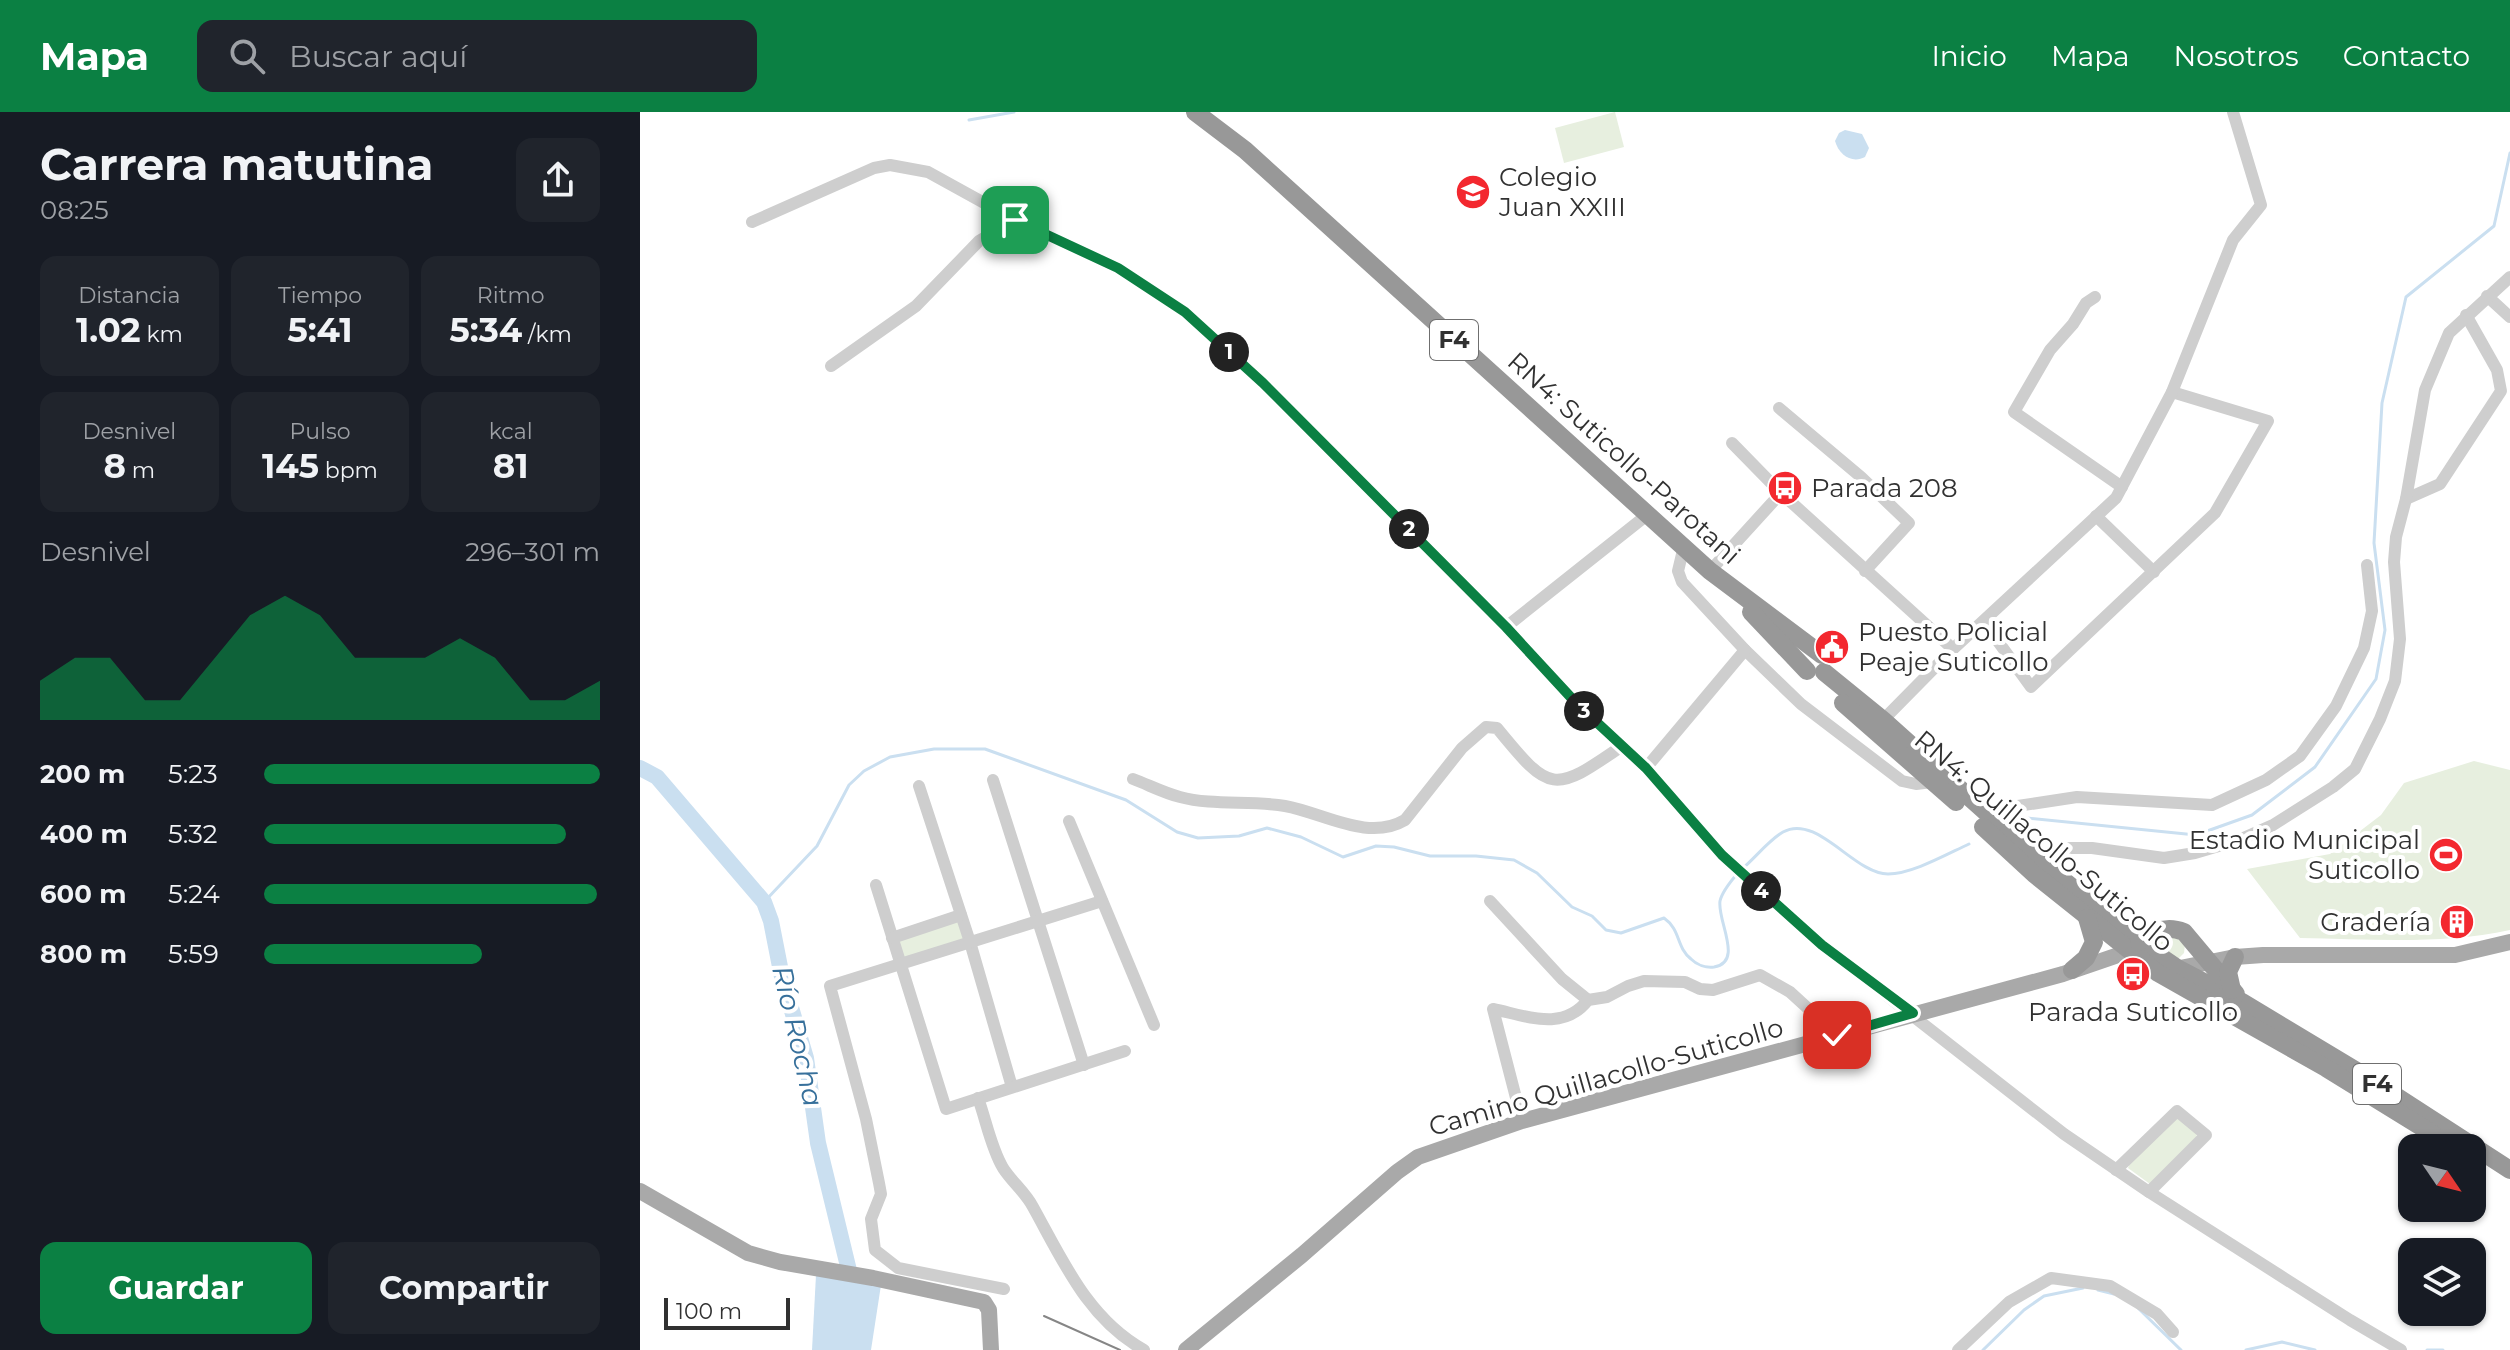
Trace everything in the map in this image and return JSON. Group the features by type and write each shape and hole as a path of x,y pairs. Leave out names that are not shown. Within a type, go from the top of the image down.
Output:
{"highway":[{"name":"RN4: Suticollo-Parotani","path":"1195,112 1245,150 1819,668"},
{"name":"RN4: Suticollo-Parotani","path":"1731,589 1774,639 1819,668"},
{"name":"RN4: Quillacollo-Suticollo","path":"1819,668 1883,720 2046,866 2087,909"},
{"name":"RN4: Quillacollo-Suticollo","path":"1819,668 1932,782 2134,947 2432,1134"},
{"path":"2072,970 2086,958 2094,942 2087,909 2157,930 2174,928 2184,932 2237,996"},
{"path":"2134,947 2157,930"},
{"path":"2235,957 2228,972 2237,996"},
{"name":"RN4: Quillacollo-Suticollo","path":"2167,970 2237,996 2510,1170"},
{"path":"2486,1167 2510,1183"}],"main road":[{"path":"2167,970 2235,957 2455,955 2510,942"},
{"path":"2196,944 2235,957"},
{"name":"Camino Quillacollo-Suticollo","path":"1186,1350 1418,1157 1522,1121 2072,970 2134,947"},
{"path":"640,1191 748,1253 984,1302 989,1310 991,1350"}],"street":[{"path":"1883,720 1953,649 2116,498 2172,392 2233,240 2261,205 2233,112"},
{"path":"752,222 874,168 890,165 928,172 1015,220 1118,268 1185,312 1263,383 1506,627 1577,704 1646,768 1732,864 1822,945 1913,1013 2027,1107 2116,1170 2400,1349"},
{"path":"831,366 916,306 979,241 1015,220"},
{"path":"2046,866 2070,848 2164,858 2239,840 2273,825 2333,787 2355,769 2395,681 2400,639 2394,562 2396,537 2406,499 2425,390 2449,333 2510,277"},
{"path":"2487,296 2510,317"},
{"path":"2095,297 2086,303 2073,324 2050,350 2014,412 2122,487"},
{"path":"2406,499 2440,484 2501,391 2497,370 2466,315"},
{"path":"1984,622 2031,687 2215,513 2268,421 2172,392"},
{"path":"1779,408 1861,477 1909,523 1865,571"},
{"path":"1732,443 1781,493 1953,649"},
{"path":"1710,571 1781,493"},
{"path":"1506,627 1647,515"},
{"path":"2096,516 2154,572"},
{"path":"1684,546 1678,571 1682,582 1801,704 1902,781 1916,784 1932,782"},
{"path":"1995,821 2011,807 2077,797 2212,805 2266,780 2300,756 2336,706 2358,659 2372,611 2367,565"},
{"path":"1646,768 1745,650"},
{"path":"1133,779 1182,798 1284,806 1356,826 1381,829 1405,820 1462,748 1486,727 1497,728 1534,771 1554,780 1581,775 1622,746"},
{"path":"993,780 1084,1065"},
{"path":"919,786 970,942 1012,1087"},
{"path":"1069,821 1154,1025"},
{"path":"876,885 946,1109 1125,1051"},
{"path":"1004,1289 898,1268 875,1250 871,1219 881,1194 866,1119 830,986 1102,901"},
{"path":"1490,901 1562,979 1588,1000"},
{"path":"892,938 961,915"},
{"path":"1522,1121 1493,1009 1553,1021 1580,1010 1588,1000 1607,997 1644,981 1685,982 1700,989 1713,990 1760,975 1790,992 1837,1035"},
{"path":"978,1098 1002,1166 1029,1200 1069,1276 1111,1327 1124,1339 1144,1350"},
{"path":"2116,1170 2177,1111 2206,1135 2149,1192"},
{"path":"1958,1350 2009,1302 2051,1278 2110,1286 2157,1314 2173,1332"}],"green space":[{"path":"1615,112 1624,147 1564,163 1555,128"},
{"name":"Estadio Municipal Suticollo","path":"2474,761 2510,770 2510,930 2432,939 2300,938 2247,869 2330,854 2381,815 2404,783"},
{"path":"959,920 965,940 903,960 896,941"},
{"path":"2167,932 2185,944 2184,953 2178,959 2158,946 2159,939"},
{"path":"2175,1118 2197,1133 2196,1141 2150,1184 2128,1168"}],"water":[{"path":"1845,130 1862,134 1869,148 1865,157 1851,159 1840,150 1835,141 1839,133"},
{"path":"816,1275 881,1285 871,1350 812,1350"}],"waterway":[{"path":"969,120 1014,112"},
{"path":"2011,822 2027,818 2196,835 2252,815 2315,767 2376,679 2385,630 2374,543 2382,403 2406,297 2494,226 2510,153"},
{"path":"764,902 817,846 849,785 864,771 890,757 934,749 985,749 1126,800 1177,832 1198,838 1239,836 1267,828 1301,837 1343,857 1376,846 1430,856 1514,860 1537,873 1572,907 1592,916 1606,930 1621,933 1664,918 1673,928 1686,954 1696,963 1708,967 1723,964 1727,957 1720,901 1737,874"},
{"name":"Río Rocha","path":"640,768 657,777 764,902 806,1058 818,1143 853,1287"},
{"path":"1742,869 1778,835 1796,828 1822,837 1862,865 1888,874 1918,867 1969,844"},
{"path":"1983,1350 2024,1310 2044,1296 2083,1288"},
{"path":"2098,1290 2114,1294"},
{"path":"2138,1308 2181,1350"},
{"path":"2246,1350 2282,1342 2315,1350"},
{"path":"2427,1350 2443,1350"}],"tram line":[{"path":"1044,1316 1120,1350"}],"place":[{"name":"Colegio Juan XXIII","path":"1473,192"},
{"name":"Parada 208","path":"1785,488"},
{"name":"Puesto Policial Peaje Suticollo","path":"1832,647"},
{"name":"Estadio Municipal Suticollo","path":"2446,855"},
{"name":"Gradería","path":"2457,922"},
{"name":"Parada Suticollo","path":"2133,974"}],"route":[{"path":"1015,220 1118,268 1185,312 1263,383 1506,627 1577,704 1646,768 1722,855 1822,945 1913,1013 1837,1035"}]}
